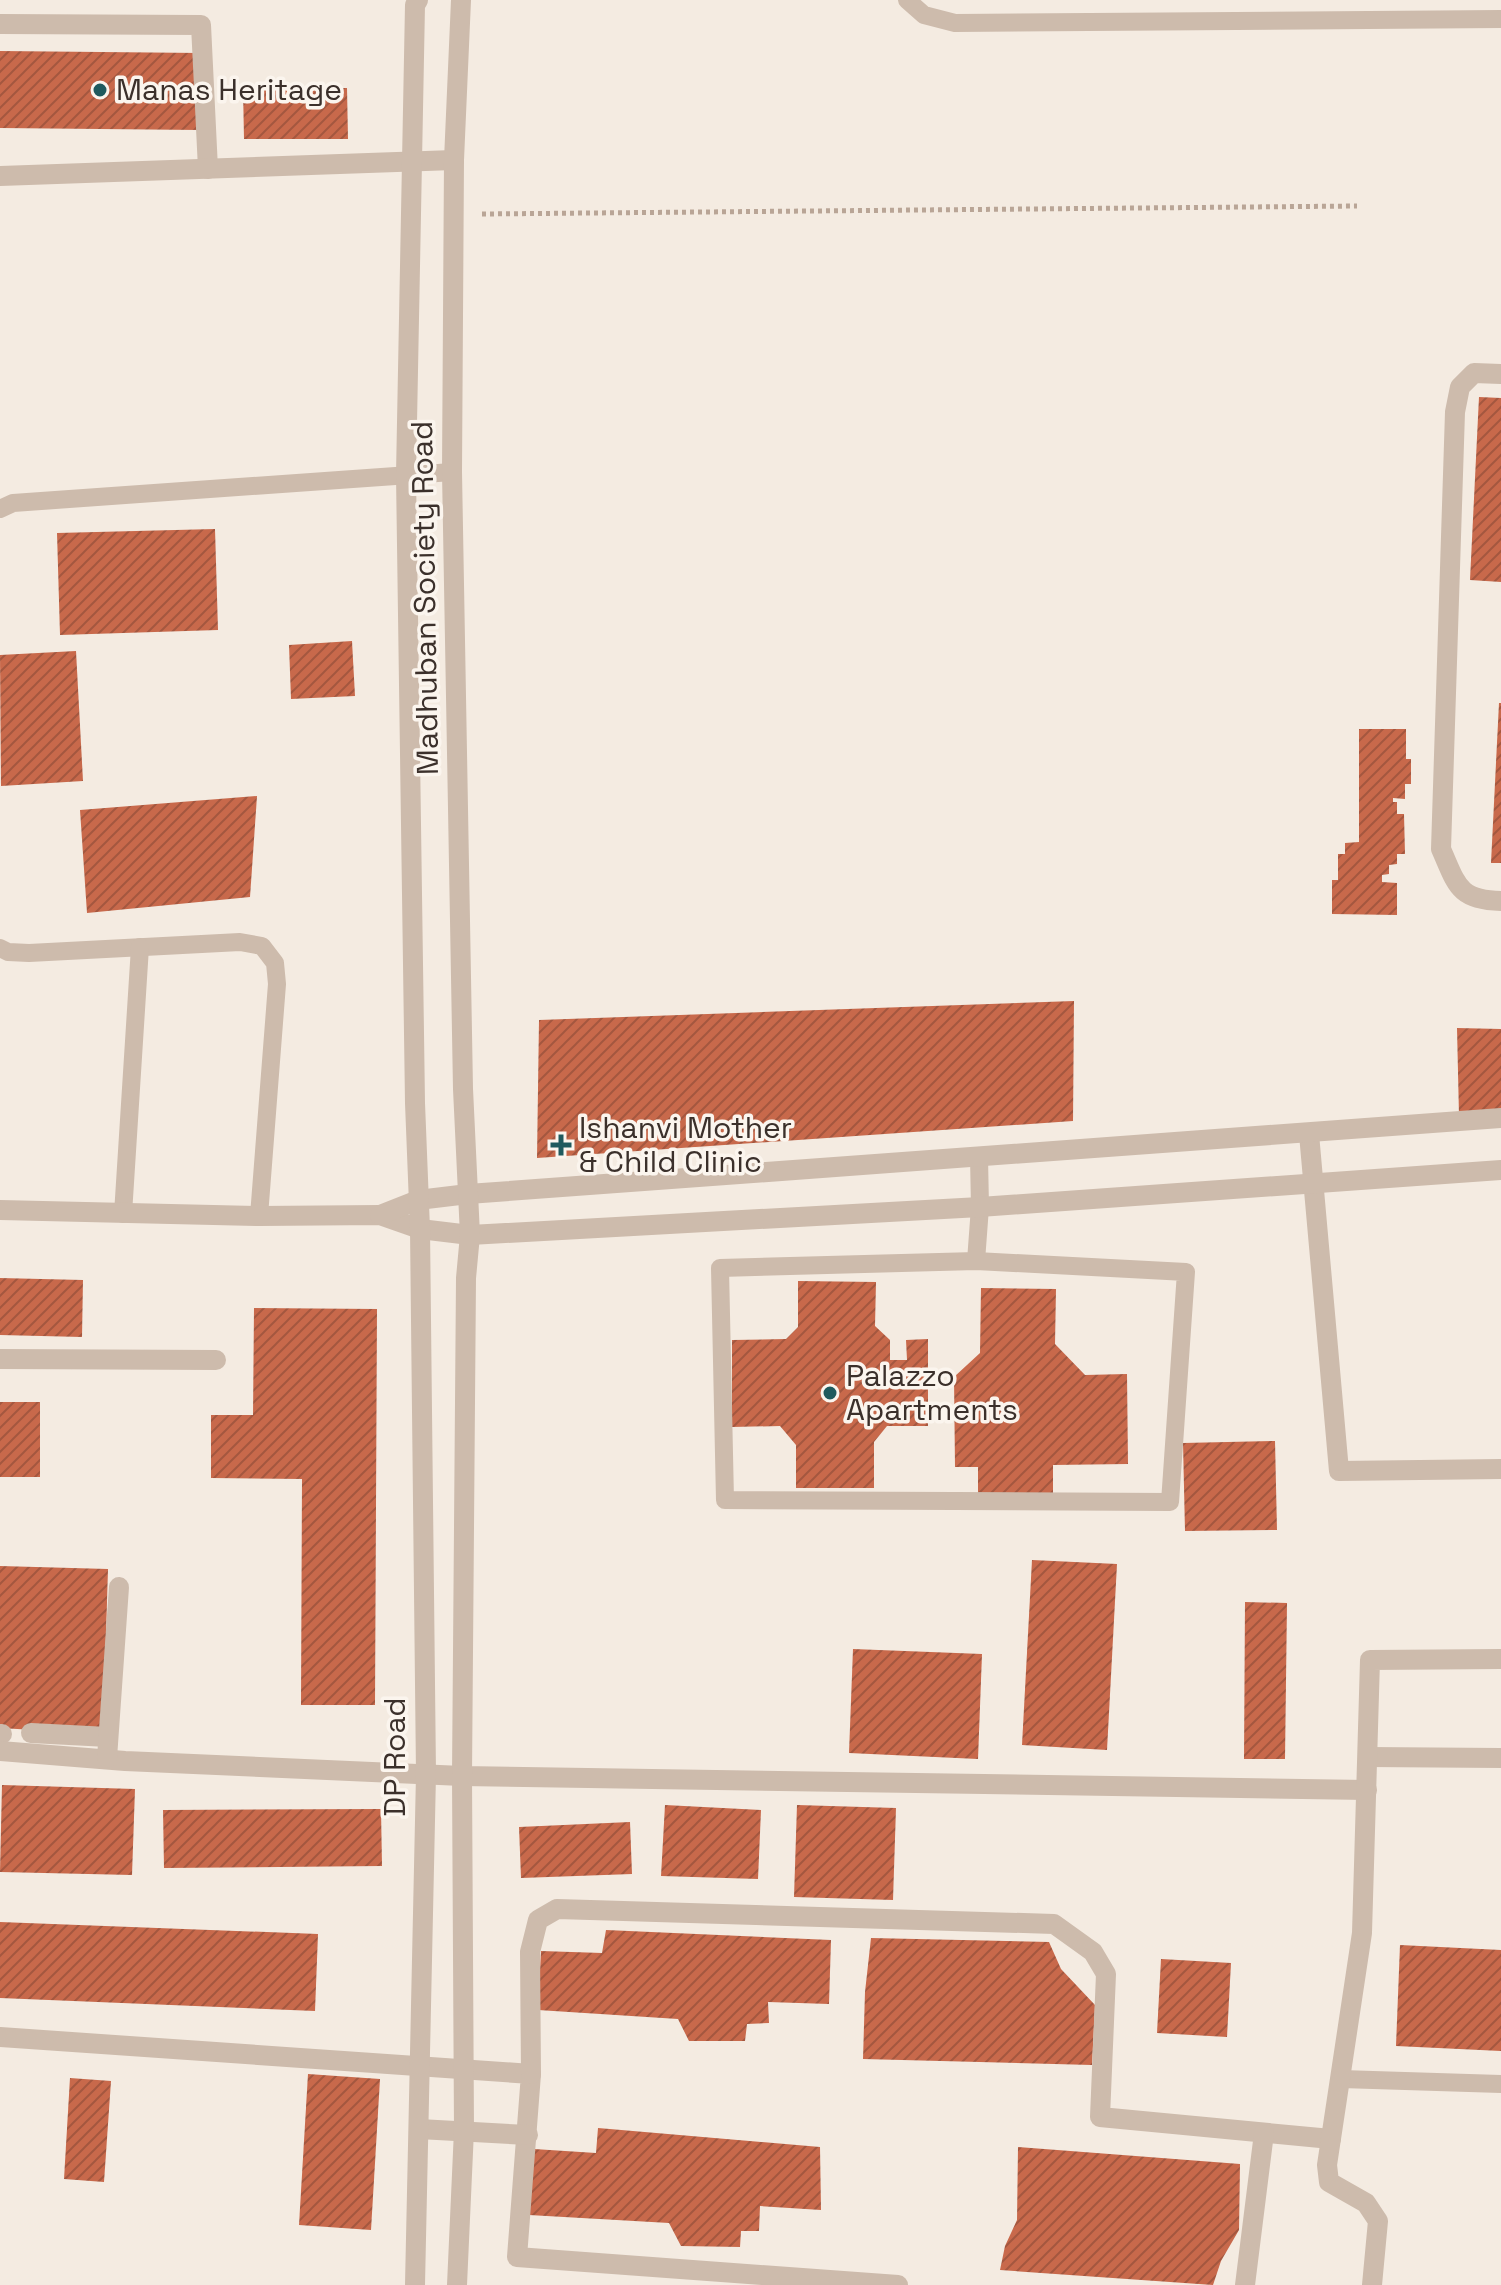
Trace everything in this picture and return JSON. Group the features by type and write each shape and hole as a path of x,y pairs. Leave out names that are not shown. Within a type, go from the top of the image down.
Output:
{"street":[{"name":"DP Road","path":"415,2285 426,1774 406,475 411,161 415,5 418,0"},
{"name":"Madhuban Society Road","path":"461,0 454,160 452,472 463,1089 470,1235"},
{"path":"0,24 201,25 208,169"},
{"path":"0,176 454,160"},
{"path":"1501,374 1474,373 1460,387 1455,412 1441,849 1460,891 1478,900 1501,901"},
{"path":"380,1215 418,1200 468,1194 1501,1118"},
{"path":"1309,1134 1339,1471 1501,1469"},
{"path":"0,1210 259,1216 380,1215 420,1229 470,1235 980,1207 1501,1170"},
{"path":"457,2285 464,2130 462,1776 466,1278 470,1235"},
{"path":"0,1359 216,1360"},
{"path":"108,1747 119,1587"},
{"path":"1372,2285 1378,2221 1366,2203 1329,2182 1327,2165 1362,1933 1370,1660 1501,1659"},
{"path":"31,1733 108,1747"},
{"path":"1,1740 462,1776 1367,1790"},
{"path":"1368,1757 1501,1758"},
{"path":"898,2285 517,2257 531,2074 530,1952 538,1920 557,1909 1054,1924 1093,1952 1106,1974 1100,2117 1331,2139"},
{"path":"0,2037 531,2074"},
{"path":"419,2129 528,2135"},
{"path":"1245,2285 1264,2133"}],"lane":[{"path":"907,0 924,15 955,23 1501,19"},
{"path":"0,509 13,503 452,472"},
{"path":"0,948 8,952 29,953 240,942 262,946 275,963 277,984 259,1216"},
{"path":"123,1214 140,947"},
{"path":"976,1261 980,1207 979,1157"},
{"path":"976,1261 1186,1272 1170,1502 725,1500 720,1268 976,1261"},
{"path":"1341,2079 1501,2084"}],"path":[{"path":"453,215 1357,206"}],"building":[{"name":"Manas Heritage","path":"0,51 201,53 199,130 0,128"},
{"path":"243,88 347,88 348,139 244,139"},
{"path":"1479,397 1501,398 1501,582 1470,580"},
{"path":"215,529 218,630 60,635 57,533"},
{"path":"352,641 355,696 291,699 289,645"},
{"path":"76,651 83,781 1,786 0,655"},
{"path":"1499,703 1501,863 1491,863"},
{"path":"1359,729 1406,729 1406,759 1411,759 1411,784 1405,784 1405,799 1393,798 1393,802 1397,802 1397,814 1404,814 1405,854 1397,854 1397,864 1389,865 1389,874 1382,875 1382,882 1397,883 1397,915 1332,914 1332,880 1338,880 1338,854 1345,854 1345,843 1359,842"},
{"path":"257,796 250,897 87,913 80,810"},
{"path":"1074,1001 1073,1121 537,1158 539,1020"},
{"path":"1457,1028 1501,1029 1501,1111 1459,1116"},
{"path":"0,1278 83,1280 82,1337 0,1335"},
{"name":"Palazzo Apartments","path":"798,1281 876,1282 875,1326 890,1340 890,1360 907,1360 906,1340 928,1339 928,1426 887,1426 874,1442 874,1488 796,1488 796,1445 780,1426 732,1427 732,1340 786,1339 798,1327"},
{"name":"Palazzo Apartments","path":"981,1288 1056,1289 1055,1344 1085,1375 1127,1374 1128,1464 1053,1465 1053,1495 978,1493 978,1467 955,1467 954,1377 980,1353"},
{"path":"254,1308 377,1309 375,1705 301,1705 302,1479 211,1478 211,1415 253,1415"},
{"path":"0,1402 40,1402 40,1477 0,1477"},
{"path":"1275,1441 1277,1530 1185,1531 1183,1443"},
{"path":"1032,1560 1117,1564 1107,1750 1022,1745"},
{"path":"0,1566 108,1569 103,1734 0,1728"},
{"path":"1245,1602 1287,1603 1285,1759 1244,1759"},
{"path":"853,1649 982,1654 978,1759 849,1753"},
{"path":"2,1785 135,1789 132,1875 0,1872"},
{"path":"665,1805 761,1810 758,1879 661,1876"},
{"path":"797,1805 896,1808 893,1900 794,1897"},
{"path":"381,1809 382,1866 164,1868 163,1810"},
{"path":"630,1822 632,1874 521,1878 519,1827"},
{"path":"0,1922 318,1934 315,2011 0,1998"},
{"path":"606,1930 831,1940 829,2004 768,2002 769,2023 747,2024 745,2041 689,2041 678,2019 538,2010 541,1951 602,1953"},
{"path":"871,1938 1049,1942 1061,1969 1095,2005 1092,2065 863,2059 865,1992"},
{"path":"1400,1945 1501,1950 1501,2051 1396,2046"},
{"path":"1161,1959 1231,1963 1227,2037 1157,2033"},
{"path":"308,2074 380,2079 371,2230 299,2225"},
{"path":"70,2078 111,2081 104,2182 64,2179"},
{"path":"598,2128 820,2147 821,2210 760,2206 759,2231 741,2231 740,2247 681,2246 669,2223 529,2215 534,2149 596,2153"},
{"path":"1018,2147 1240,2164 1239,2230 1221,2261 1213,2285 1000,2270 1005,2246 1017,2220"}],"place":[{"name":"Manas Heritage","path":"100,90"},
{"name":"Ishanvi Mother & Child Clinic","path":"561,1145"},
{"name":"Palazzo Apartments","path":"830,1393"}]}
